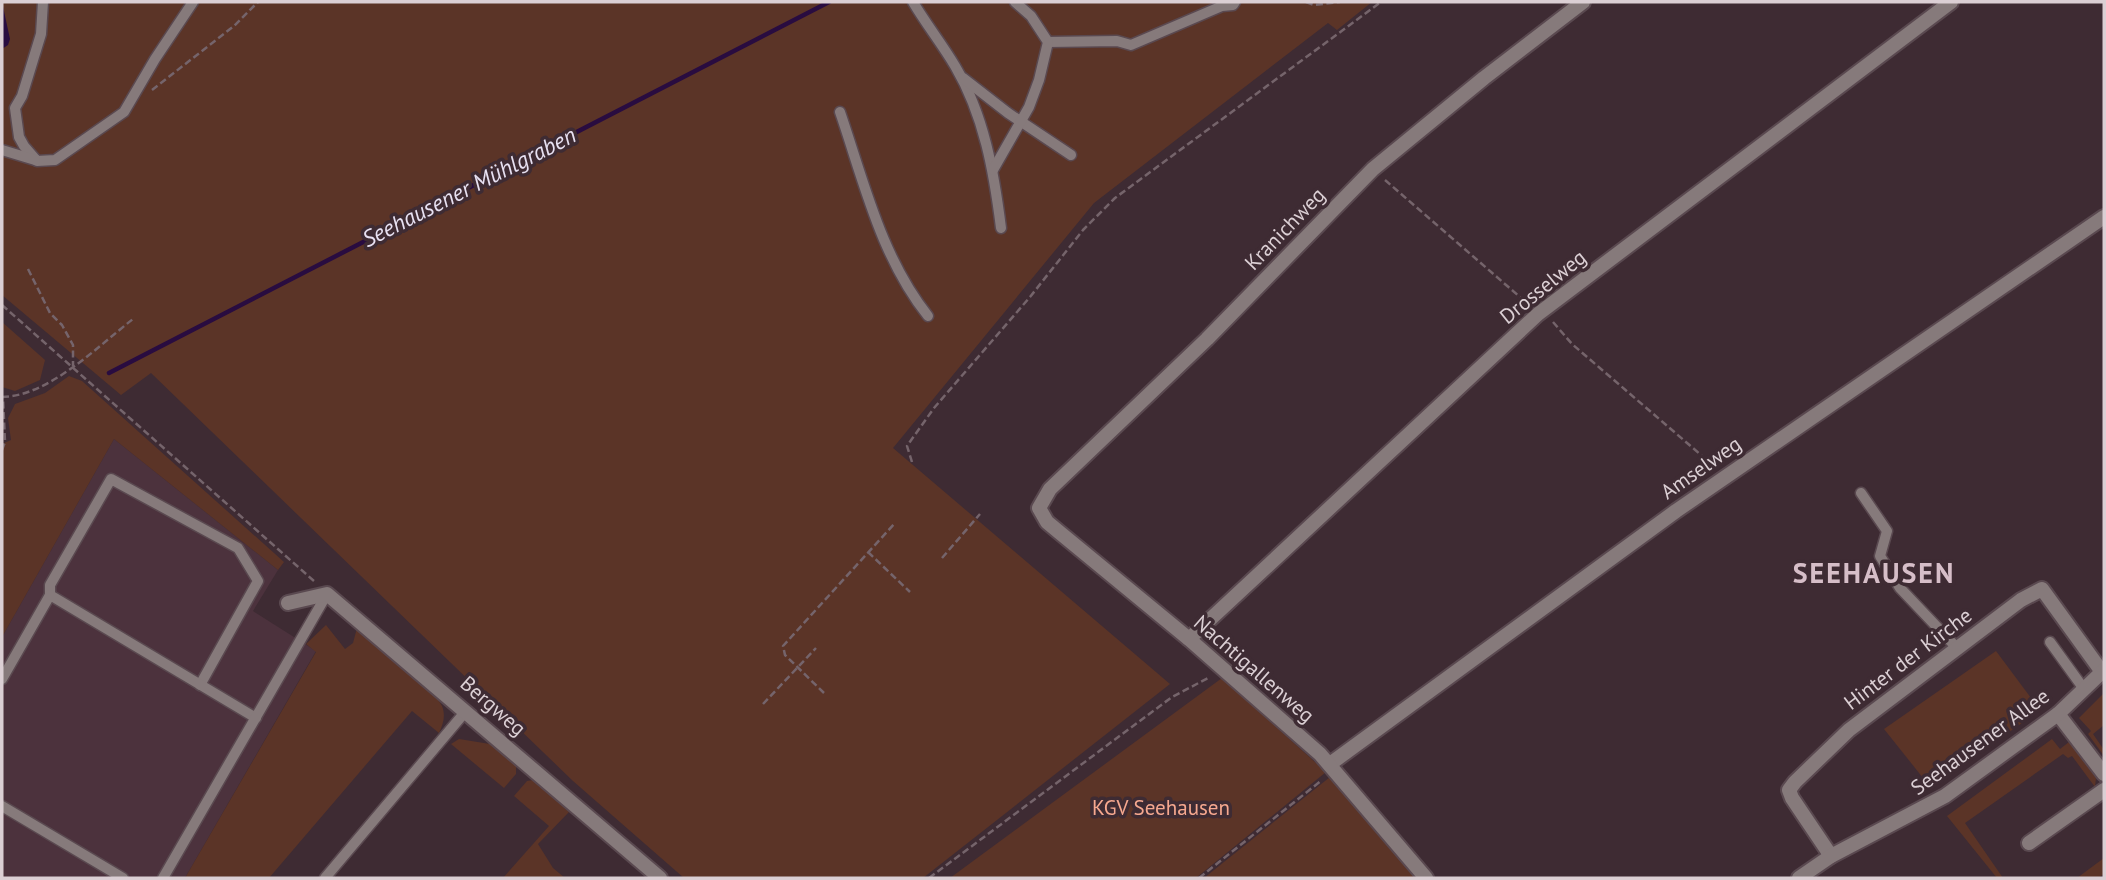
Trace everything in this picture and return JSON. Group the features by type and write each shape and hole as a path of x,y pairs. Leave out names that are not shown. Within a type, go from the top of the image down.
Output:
{"street":[{"name":"Kranichweg","path":"1039,508 1051,489 1207,339 1373,169 1484,78 1583,2"},
{"name":"Drosselweg","path":"1189,639 1538,314 1951,2"},
{"name":"Amselweg","path":"1332,767 1685,504 2104,217"},
{"name":"Nachtigallenweg","path":"1039,508 1047,522 1189,639 1332,767 1426,878"},
{"name":"Hinter der Kirche","path":"1831,856 1789,790 1849,730 2021,600 2042,589 2103,671"},
{"path":"288,603 327,594"},
{"name":"Bergweg","path":"327,594 660,878"},
{"name":"Seehausener Allee","path":"1799,878 1831,856 1945,796 2058,714 2103,671"},
{"path":"2058,714 2104,774"},
{"path":"2029,843 2104,790"}],"lane":[{"path":"37,160 19,137 15,108 22,96 41,34 43,2"},
{"path":"2,150 37,160 55,160 124,112 193,2"},
{"path":"913,2 959,76 981,125 993,170 1001,228"},
{"path":"993,170 1021,121 1039,80 1048,42 1031,16 1015,2"},
{"path":"1048,42 1117,41 1131,44 1222,4 1233,5 1235,2"},
{"path":"959,76 1071,155"},
{"path":"841,112 872,212 915,300 928,316"},
{"path":"2,679 50,595 50,585 111,479 238,548 258,581 200,685"},
{"path":"1861,494 1887,531 1880,556 1900,587 1956,647"},
{"path":"163,878 327,594"},
{"path":"50,595 256,718"},
{"path":"2050,642 2084,690"},
{"path":"326,878 466,711"},
{"path":"2,806 123,878"}],"path":[{"path":"152,90 233,26 258,2"},
{"path":"1306,2 1314,5 1339,2"},
{"path":"912,462 907,446 934,408 1030,297 1074,241 1115,198 1381,2"},
{"path":"28,269 50,313 62,325 73,345 73,366"},
{"path":"2,305 327,594"},
{"path":"2,450 5,442 2,397 23,395 48,383 133,319"},
{"path":"943,558 980,514"},
{"path":"824,693 785,655 783,646 895,523"},
{"path":"868,552 910,592"},
{"path":"763,704 816,648"},
{"path":"929,878 1172,697 1224,671"},
{"path":"1199,878 1332,767"}],"shaded area":[{"path":"2,2 10,39 8,45 2,49"},
{"path":"114,439 278,570 253,611 316,651 185,878 2,878 2,637"}],"green space":[{"path":"2,2 1372,2 1337,30 1328,23 1094,203 893,448 1170,684 923,878 684,878 573,781 151,373 121,395 2,295"},
{"path":"2,322 45,360 40,380 15,391 2,387"},
{"path":"69,376 82,381 284,562 278,570 114,439 2,637 2,444 11,440 8,418 15,404 45,393"},
{"path":"326,625 345,649 353,643 357,628 427,688 442,706 444,720 439,733 412,711 269,878 185,878 316,652 306,644"},
{"path":"1996,651 2040,710 1931,788 1884,729"},
{"name":"KGV Seehausen","path":"1222,678 1326,772 1196,878 950,878"},
{"path":"2104,693 2104,725 2093,734 2104,750 2104,756 2088,734 2091,731 2079,718"},
{"path":"459,739 490,744 516,765 516,774 504,788 451,744"},
{"path":"2052,739 2060,749 2069,742 2096,778 2095,787 2072,756 2068,758 2063,754 1965,823 2003,878 1997,878 1947,816"},
{"name":"KGV Seehausen","path":"1330,777 1418,878 1204,878"},
{"path":"533,780 569,812 538,844 553,868 565,878 503,878 549,826 514,796 527,781"},
{"path":"2104,858 2104,874 2098,878 2077,878"}],"waterway":[{"name":"Seehausener Mühlgraben","path":"109,373 829,2"}],"district":[{"name":"SEEHAUSEN","path":"1874,573"}]}
